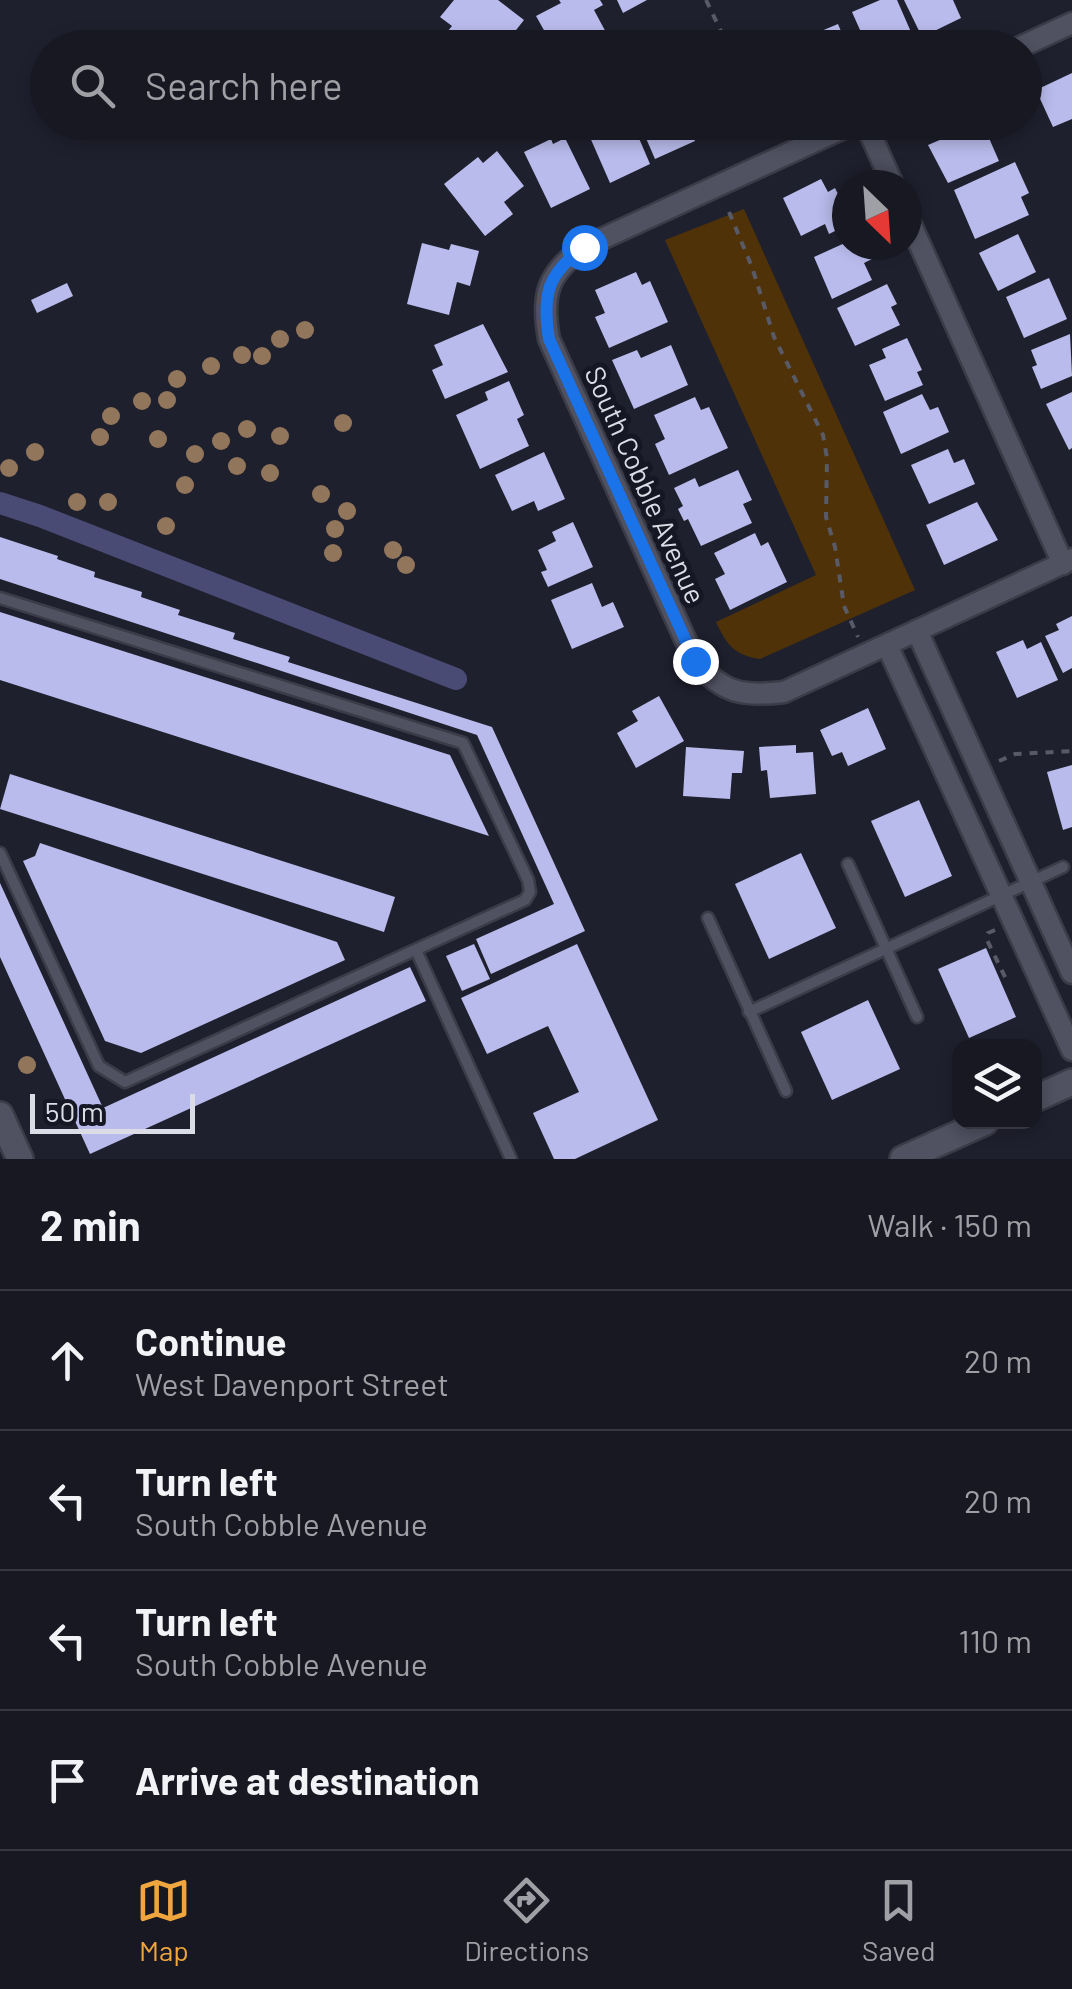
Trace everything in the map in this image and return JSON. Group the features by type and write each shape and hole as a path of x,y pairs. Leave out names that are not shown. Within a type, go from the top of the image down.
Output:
{"street":[{"path":"1042,37 1072,23"},
{"name":"South Cobble Avenue","path":"818,140 584,247 563,262 549,284 544,311 549,339 645,554 695,661 711,679 732,691 757,695 784,692 886,645"},
{"path":"873,140 886,170"},
{"path":"922,248 1068,562 886,645 1072,1050"},
{"path":"916,632 1072,973"},
{"path":"1042,1095 1072,1082"},
{"path":"0,1115 20,1159"},
{"path":"904,1159 970,1129"}],"lane":[{"path":"0,598 463,743 528,880 530,892 525,900 125,1082 99,1066 0,853"},
{"path":"848,864 917,1017"},
{"path":"749,1012 1063,866"},
{"path":"708,918 786,1091"},
{"path":"416,950 511,1159"}],"path":[{"path":"706,0 721,30"},
{"path":"729,212 752,267 774,337 823,435 827,458 826,517 835,546 844,606 858,638"},
{"path":"999,761 1015,754 1072,750"},
{"path":"995,930 988,933 988,940 1006,981"}],"shaded area":[{"path":"744,209 915,590 760,659 732,648 716,622 816,575 665,240"}],"building":[{"path":"454,0 498,0 524,20 516,30 449,30 452,26 440,17"},
{"path":"559,0 600,0 603,5 594,10 605,30 544,30 536,16 561,3"},
{"path":"617,0 647,0 623,13"},
{"path":"880,0 897,0 910,30 860,30 852,12"},
{"path":"904,0 953,0 961,18 936,30 919,30"},
{"path":"1072,73 1072,119 1053,127 1042,103 1042,87"},
{"path":"549,140 553,144 566,140 590,189 551,208 524,152"},
{"path":"591,140 640,140 650,164 610,183"},
{"path":"647,140 695,140 695,141 655,159"},
{"path":"940,140 990,140 999,161 948,183 928,145"},
{"path":"497,151 524,186 504,202 513,214 485,236 444,184 478,157 483,163"},
{"path":"1015,162 1029,193 1021,197 1029,215 975,239 954,190"},
{"path":"821,179 828,192 832,190 832,232 829,234 825,224 801,236 783,198"},
{"path":"1018,234 1036,272 998,291 979,253"},
{"path":"422,243 449,250 451,244 479,251 470,286 457,282 449,315 407,304"},
{"path":"832,249 832,260 870,260 864,263 872,280 832,299 814,257"},
{"path":"636,272 642,285 650,281 668,322 609,348 595,317 605,313 595,290"},
{"path":"1049,278 1067,319 1024,338 1006,297"},
{"path":"67,283 73,296 37,313 31,300"},
{"path":"887,284 897,304 891,307 900,325 855,346 837,308"},
{"path":"483,324 508,372 445,399 432,370 443,365 434,345"},
{"path":"1070,334 1072,376 1041,389 1032,367 1037,365 1031,350"},
{"path":"907,338 922,370 917,372 923,385 885,401 869,365 886,358 882,349"},
{"path":"671,345 688,385 634,409 612,360 637,350 641,358"},
{"path":"509,381 524,415 517,419 529,446 480,469 456,415 488,400 485,392"},
{"path":"1072,392 1072,448 1069,450 1046,404"},
{"path":"922,394 930,410 938,407 949,432 901,454 883,412"},
{"path":"695,397 701,410 709,407 728,448 669,475 655,444 665,439 654,415"},
{"path":"948,449 954,463 964,459 975,484 929,504 911,465"},
{"path":"544,452 565,499 538,511 534,501 512,511 495,475"},
{"path":"738,470 752,500 743,504 752,523 701,546 688,519 684,521 678,509 683,506 674,488 695,478 699,487"},
{"path":"977,502 998,540 944,565 926,525"},
{"path":"573,522 593,567 548,587 541,572 547,570 538,550 556,541 552,532"},
{"path":"755,533 761,546 768,542 787,582 730,610 715,579 725,574 714,553"},
{"path":"0,537 58,556 57,559 95,572 94,577 142,592 141,597 180,610 178,615 235,633 233,639 290,657 288,662 492,727 585,931 491,974 476,939 554,904 477,735 0,579"},
{"path":"592,583 602,607 613,602 624,627 572,649 551,600"},
{"path":"0,612 450,755 489,836 0,680"},
{"path":"1072,616 1072,668 1063,673 1045,636 1059,630 1056,624"},
{"path":"1023,640 1027,649 1041,642 1058,680 1017,698 996,652"},
{"path":"659,696 684,741 636,768 617,733 638,721 632,711"},
{"path":"868,708 886,749 848,766 842,752 832,756 820,730"},
{"path":"796,745 796,753 813,752 816,794 770,798 767,770 761,771 759,747"},
{"path":"686,747 744,751 742,773 732,773 730,799 683,796"},
{"path":"1072,765 1072,827 1063,830 1047,772"},
{"path":"10,774 395,897 384,932 0,809"},
{"path":"919,800 952,876 905,897 871,821"},
{"path":"40,843 337,942 345,960 141,1053 105,1041 23,861 35,856"},
{"path":"801,853 836,928 769,959 735,884"},
{"path":"0,883 103,1108 410,967 426,1001 90,1154 0,957"},
{"path":"474,944 490,979 462,991 446,956"},
{"path":"577,944 658,1120 575,1159 554,1159 533,1113 579,1092 548,1026 487,1054 461,998"},
{"path":"986,948 1016,1017 969,1038 938,969"},
{"path":"868,1000 900,1069 832,1100 801,1032"}],"waterway":[{"path":"0,503 456,679"}],"route":[{"path":"584,247 563,262 549,284 544,311 549,339 695,661"}]}
